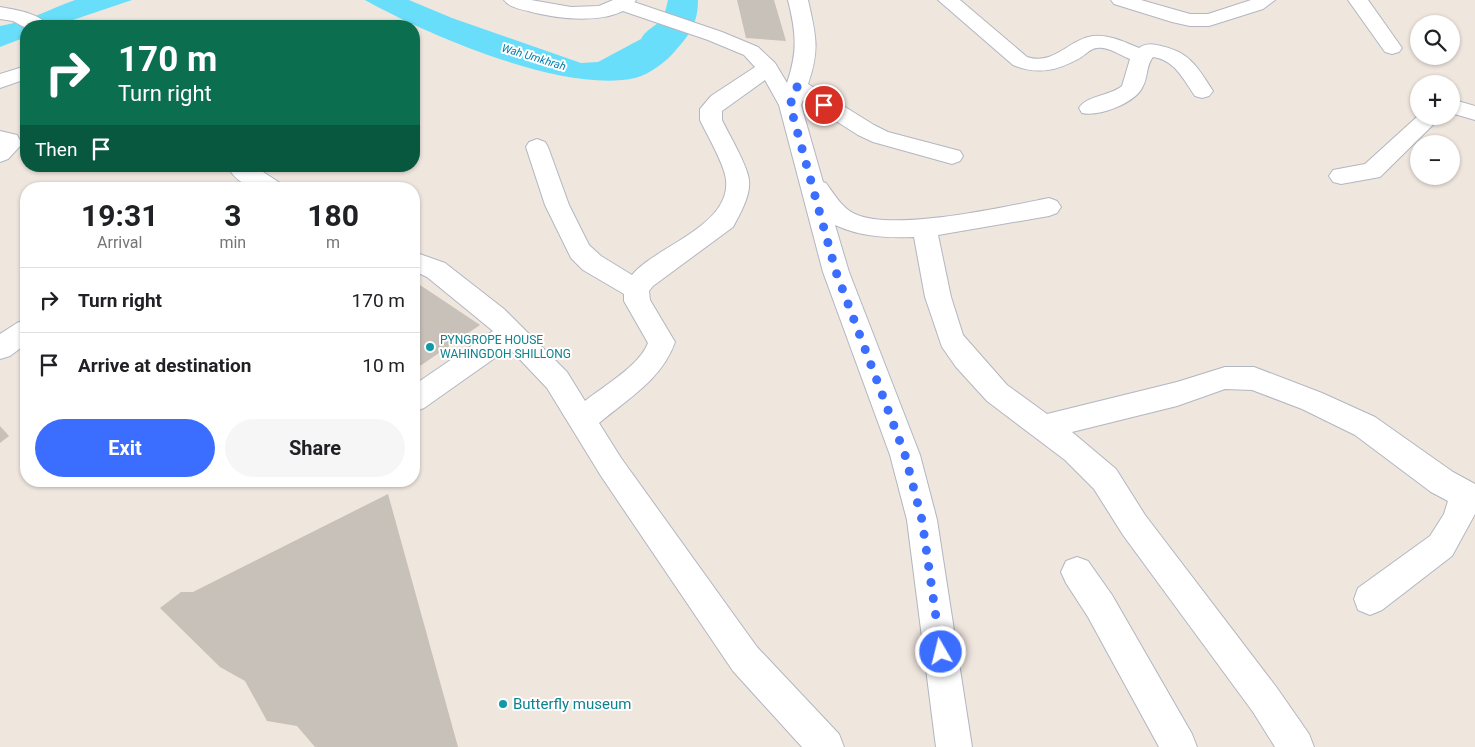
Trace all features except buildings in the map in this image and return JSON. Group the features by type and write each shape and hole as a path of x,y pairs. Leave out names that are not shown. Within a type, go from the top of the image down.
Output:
{"street":[{"path":"514,0 541,9 590,13 606,10 623,2 751,51 794,96 866,130 881,137 952,156"},
{"path":"798,0 806,34 805,62 794,96 810,177 836,272 905,455 922,520 954,747"},
{"path":"948,0 1020,61 1029,65 1038,67 1050,65 1094,42 1108,44 1150,54 1174,55 1181,61 1202,91"},
{"path":"1121,0 1190,20 1209,20 1256,5 1265,0"},
{"path":"1358,0 1392,48"},
{"path":"9,15 22,20"},
{"path":"1090,108 1126,94 1131,90 1150,54 1190,20"},
{"path":"582,420 649,366 658,353 662,342 637,301 636,289 644,279 724,220 736,195 738,181 711,120 711,109 719,101 768,68"},
{"path":"0,81 20,74"},
{"path":"1460,109 1475,113"},
{"path":"1341,176 1372,171 1421,125"},
{"path":"0,138 9,140 11,144 0,154"},
{"path":"537,147 557,205 580,251 598,267 636,289"},
{"path":"810,177 829,206 844,220 876,230 925,228 1050,207"},
{"path":"925,228 938,297 951,339 966,359 997,393 1076,451 1105,479 1134,526 1265,700 1296,747"},
{"path":"420,263 436,270 495,316 557,380 611,467 745,659 826,747"},
{"path":"420,388 511,333"},
{"path":"0,348 20,334"},
{"path":"1044,428 1177,394 1225,378 1239,377 1254,379 1304,398 1365,426 1442,482 1470,498 1441,546 1370,599"},
{"path":"1077,572 1100,606 1179,747"}],"water":[{"path":"75,0 132,0 73,20 23,20"},
{"name":"Wah Umkhrah","path":"365,0 409,0 452,18 581,63 598,62 641,39 661,20 668,0 698,0 697,15 692,28 667,59 652,71 641,76 606,81 535,70 459,44 424,29 420,27 420,20 405,20"},
{"path":"20,21 20,39 0,47 0,26"}],"place":[{"name":"PYNGROPE HOUSE WAHINGDOH SHILLONG","path":"430,347"},
{"name":"Butterfly museum","path":"503,704"}],"route":[{"path":"824,105 797,87 790,105 836,272 905,455 922,520 941,652"}]}
